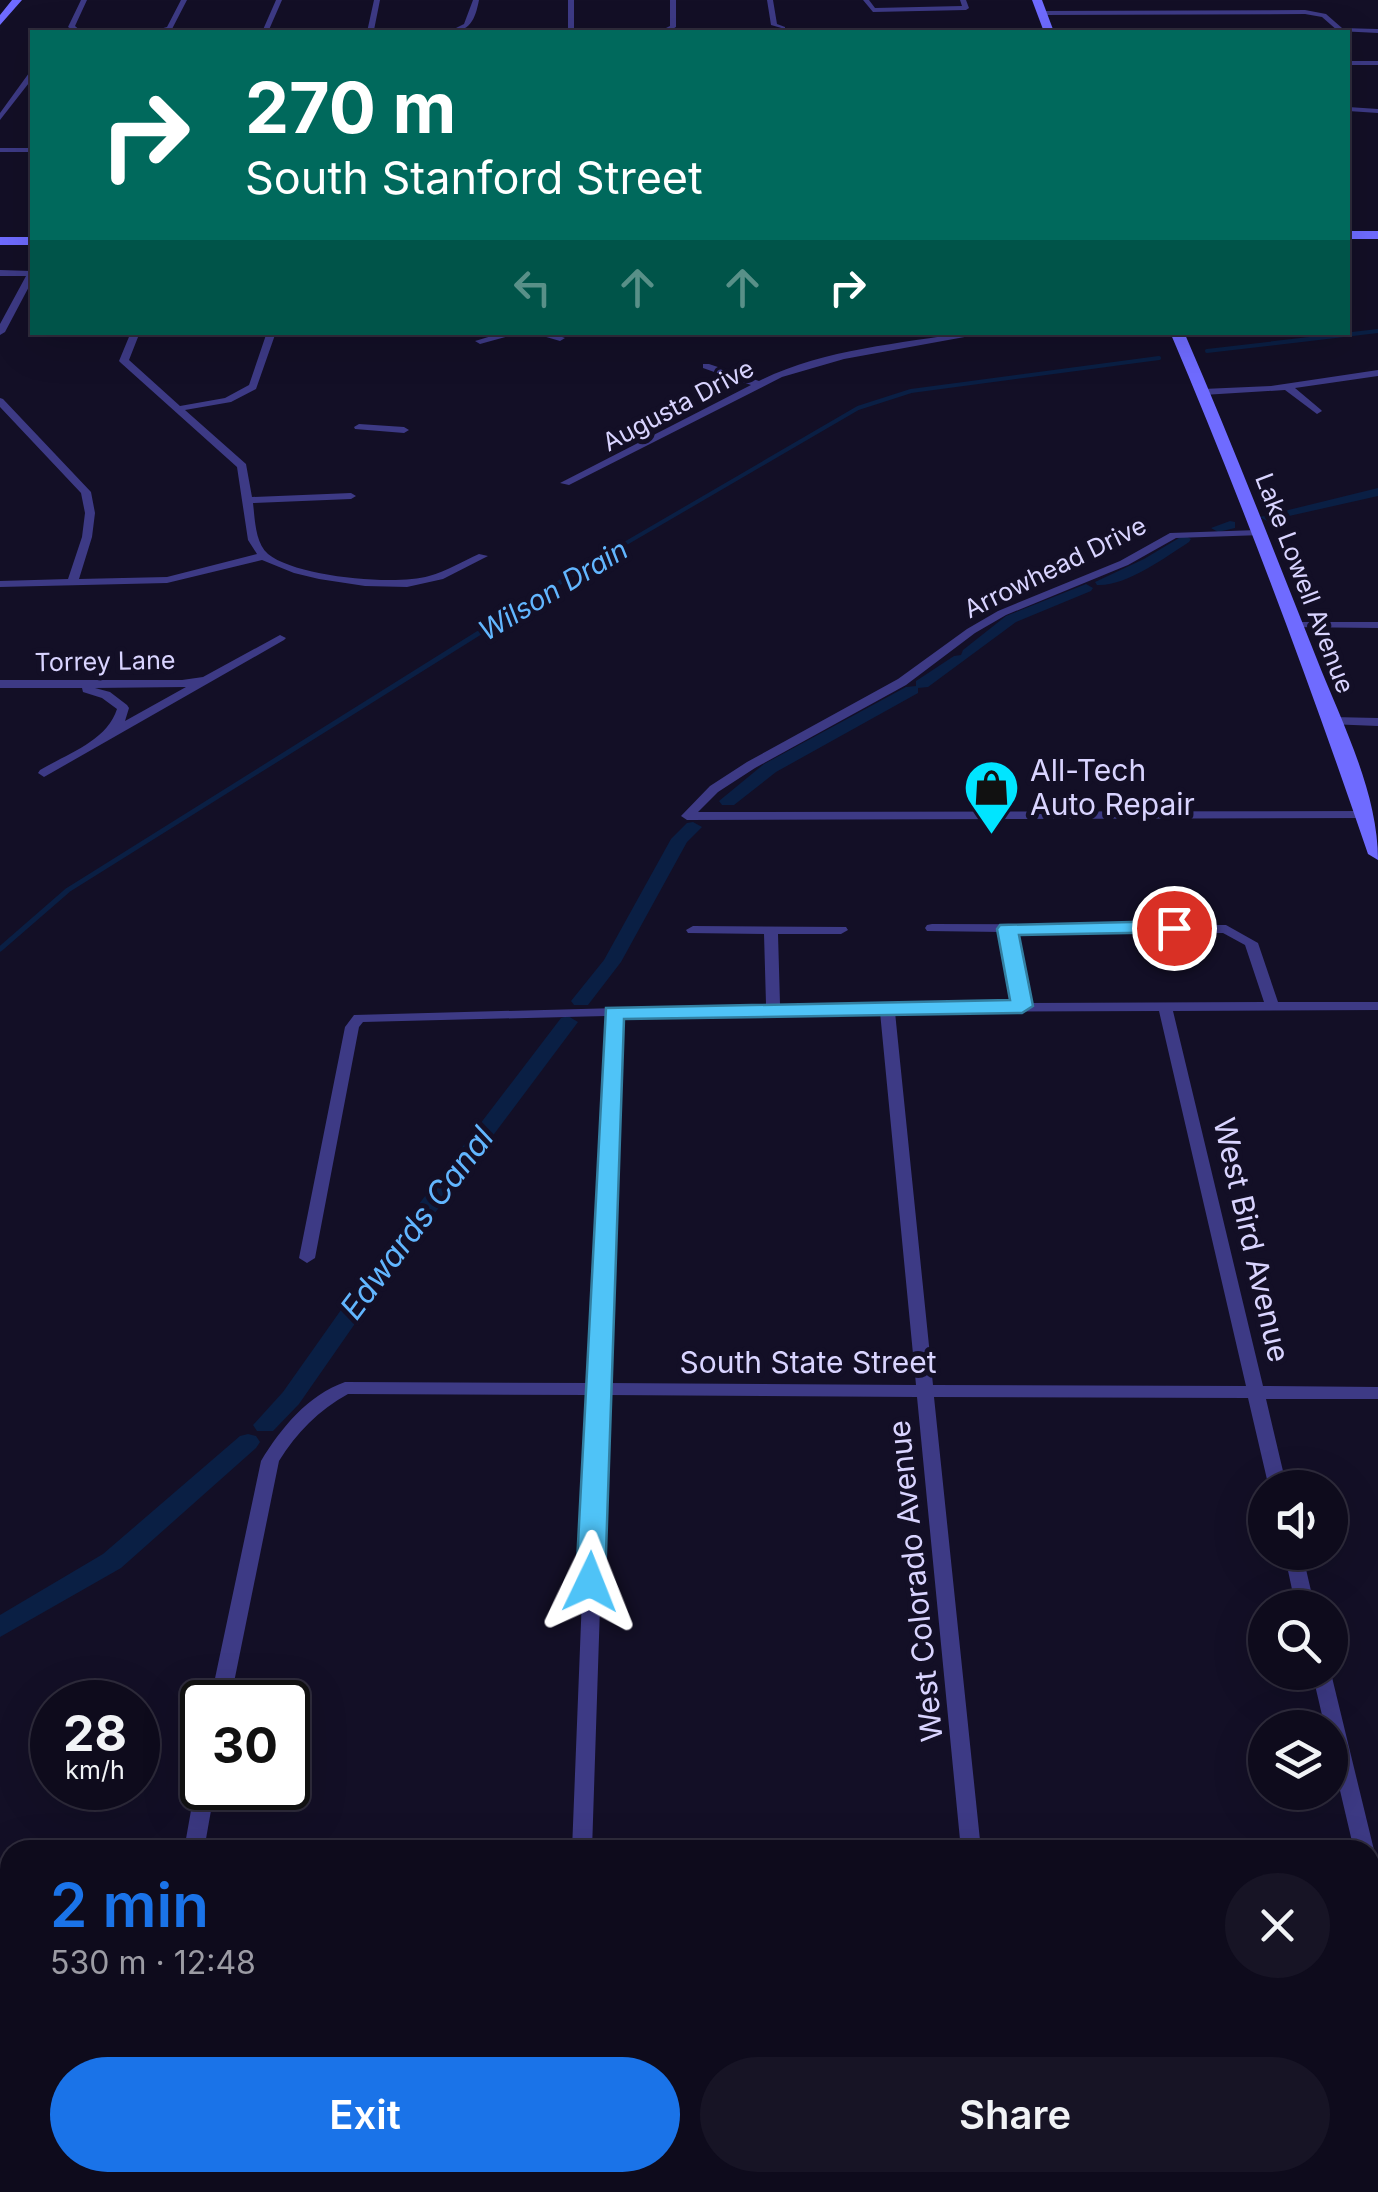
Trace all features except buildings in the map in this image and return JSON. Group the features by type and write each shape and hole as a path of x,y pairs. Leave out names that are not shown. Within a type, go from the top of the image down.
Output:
{"main road":[{"path":"0,22 17,0"},
{"path":"1036,0 1048,30"},
{"path":"1350,235 1378,235"},
{"path":"0,241 30,240"},
{"name":"Lake Lowell Avenue","path":"1178,335 1332,721 1378,854"}],"street":[{"path":"76,30 71,27 84,0"},
{"path":"161,30 170,28 184,0"},
{"path":"266,30 279,0"},
{"path":"370,30 377,0"},
{"path":"464,30 470,24 476,0"},
{"path":"571,30 572,0"},
{"path":"667,30 673,27 673,0"},
{"path":"770,0 774,24 783,28"},
{"path":"866,0 873,10 944,11 966,8 963,0"},
{"path":"1042,13 1305,12 1324,16 1340,30"},
{"path":"1350,30 1378,31"},
{"path":"1350,63 1378,64"},
{"path":"0,118 30,77"},
{"path":"1350,110 1378,110"},
{"path":"0,150 30,150"},
{"path":"0,274 30,274"},
{"path":"0,332 30,278"},
{"path":"135,335 124,360 242,466 253,540 263,556 282,567 312,576 425,581 484,556"},
{"path":"177,410 228,400 253,387 271,335"},
{"path":"480,341 507,335"},
{"path":"546,335 560,338"},
{"name":"Augusta Drive","path":"565,483 757,384 844,356 970,335"},
{"path":"706,366 757,384"},
{"path":"1201,388 1286,386 1378,373"},
{"path":"1286,386 1317,410"},
{"path":"0,401 86,492 90,513 87,536 72,583"},
{"path":"359,427 404,430"},
{"path":"250,500 351,496"},
{"name":"Arrowhead Drive","path":"1258,534 1174,536 1124,563 1002,613 902,682 750,765 714,790 687,816 1363,815"},
{"path":"0,584 167,580 263,556"},
{"path":"1293,625 1378,625"},
{"name":"Torrey Lane","path":"44,773 280,638"},
{"name":"Torrey Lane","path":"0,684 182,684 211,678"},
{"path":"60,684 106,695 124,708 119,722 102,740"},
{"path":"1332,721 1378,722"},
{"path":"932,928 1226,929 1251,942 1272,1006"},
{"path":"1008,929 1022,1006"},
{"path":"693,930 842,930"},
{"path":"771,930 773,1008"},
{"path":"307,1258 352,1027 359,1018 773,1008 1378,1006"},
{"name":"West Bird Avenue","path":"1166,1007 1274,1470"},
{"name":"West Colorado Avenue","path":"888,1008 970,1840"},
{"path":"582,1840 613,1012"},
{"name":"South State Street","path":"225,1680 270,1462 286,1436 318,1401 345,1388 1378,1393"},
{"path":"1326,1690 1362,1840"},
{"path":"196,1840 201,1810"}],"waterway":[{"name":"Wilson Drain","path":"1350,334 1378,331"},
{"name":"Wilson Drain","path":"1207,351 1344,335"},
{"name":"Wilson Drain","path":"576,572 858,408 911,391 1159,358"},
{"name":"Edwards Canal","path":"1267,517 1378,492"},
{"name":"Edwards Canal","path":"1218,528 1230,525"},
{"name":"Edwards Canal","path":"1102,582 1149,562 1184,539"},
{"name":"Wilson Drain","path":"0,949 68,890 576,572"},
{"name":"Edwards Canal","path":"968,653 1011,619 1086,588"},
{"name":"Edwards Canal","path":"922,684 960,659"},
{"name":"Edwards Canal","path":"728,801 770,768 912,690"},
{"name":"Edwards Canal","path":"581,1001 612,962 680,839 693,827"},
{"name":"Edwards Canal","path":"265,1425 291,1398 385,1264 568,1022"},
{"name":"Edwards Canal","path":"0,1627 112,1561 248,1442"}],"place":[{"name":"All-Tech Auto Repair","path":"991,837"}],"route":[{"path":"590,1582 613,1012 1022,1006 1008,929 1174,928"}]}
